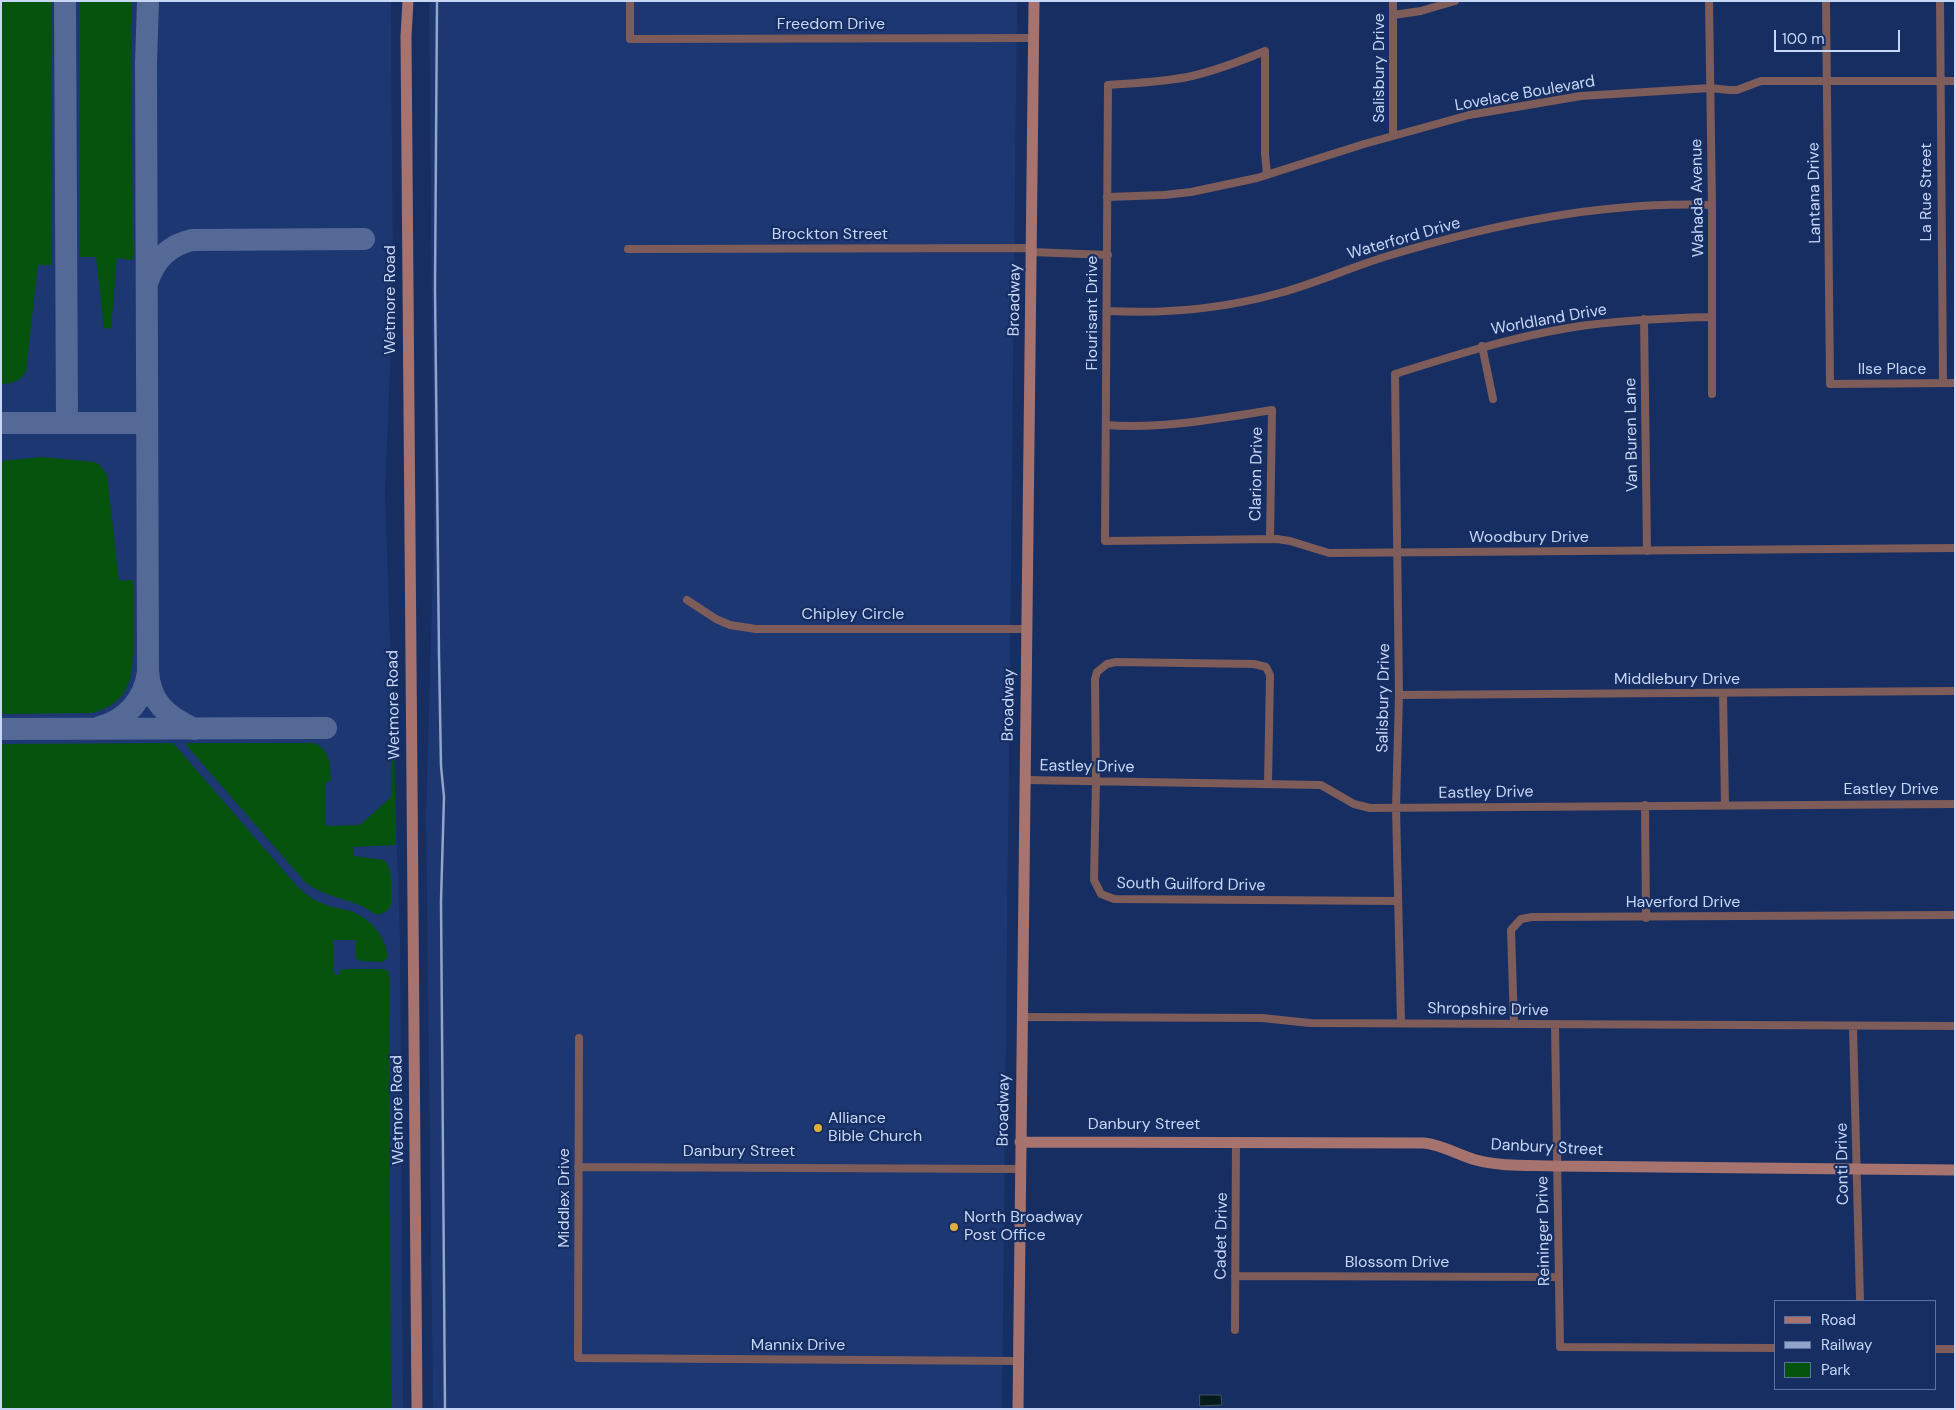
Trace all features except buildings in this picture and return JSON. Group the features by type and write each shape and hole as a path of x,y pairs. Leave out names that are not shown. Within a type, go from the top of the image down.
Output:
{"main road":[{"name":"Wetmore Road","path":"408,1 406,75 417,1409"},
{"name":"Broadway","path":"1018,1409 1034,1"},
{"name":"Danbury Street","path":"1020,1142 1236,1141 1424,1143 1442,1146 1467,1157 1489,1162 1557,1166 1955,1170"}],"street":[{"name":"Freedom Drive","path":"630,1 630,39 1033,38"},
{"name":"Salisbury Drive","path":"1393,1 1393,135"},
{"path":"1394,15 1421,11 1455,1"},
{"name":"Wahada Avenue","path":"1709,1 1712,394"},
{"name":"Lantana Drive","path":"1826,1 1830,384"},
{"name":"La Rue Street","path":"1940,1 1943,383"},
{"name":"Flourisant Drive","path":"1105,541 1108,85 1157,82 1192,76 1226,66 1265,51 1264,153 1267,175"},
{"name":"Lovelace Boulevard","path":"1108,197 1192,192 1267,175 1393,135 1469,115 1581,96 1710,88 1737,90 1761,81 1955,80"},
{"name":"Waterford Drive","path":"1107,311 1166,312 1219,307 1278,294 1391,255 1500,226 1578,212 1686,204 1712,205"},
{"name":"Brockton Street","path":"628,249 1032,250 1108,255"},
{"name":"Worldland Drive","path":"1395,374 1482,346 1569,328 1644,319 1712,317"},
{"name":"Van Buren Lane","path":"1644,319 1647,551"},
{"path":"1482,346 1493,399"},
{"name":"Salisbury Drive","path":"1395,374 1399,695 1396,808 1401,1022"},
{"name":"Ilse Place","path":"1830,384 1955,383"},
{"name":"Clarion Drive","path":"1106,425 1186,424 1272,410 1270,539"},
{"name":"Woodbury Drive","path":"1105,541 1270,539 1290,541 1329,554 1955,548"},
{"name":"Chipley Circle","path":"687,600 716,619 730,625 756,628 1026,629"},
{"path":"1096,781 1095,679 1101,667 1116,662 1254,664 1266,667 1270,675 1268,783"},
{"name":"Middlebury Drive","path":"1399,695 1955,691"},
{"path":"1724,693 1725,804"},
{"name":"Eastley Drive","path":"1024,780 1321,785 1354,804 1370,808 1725,804 1955,804"},
{"name":"South Guilford Drive","path":"1096,781 1094,880 1099,893 1106,897 1114,899 1398,901"},
{"path":"1645,805 1646,918"},
{"name":"Haverford Drive","path":"1514,1024 1512,930 1521,919 1532,917 1646,918 1955,915"},
{"name":"Shropshire Drive","path":"1022,1017 1262,1018 1310,1022 1514,1024 1955,1026"},
{"name":"Reininger Drive","path":"1555,1024 1560,1347 1774,1348"},
{"name":"Conti Drive","path":"1853,1027 1860,1300"},
{"name":"Middlex Drive","path":"578,1358 579,1038"},
{"name":"Cadet Drive","path":"1234,1330 1236,1141"},
{"name":"Danbury Street","path":"578,1167 1020,1169"},
{"name":"Blossom Drive","path":"1235,1276 1558,1277"},
{"path":"1936,1349 1955,1349"},
{"name":"Mannix Drive","path":"578,1358 1018,1361"}],"shaded area":[{"path":"1,1 391,1 393,293 385,493 400,937 403,1409 1,1409"},
{"path":"429,1 1017,1 1002,1409 433,1409 426,815 434,533"},
{"path":"1200,1395 1221,1395 1222,1405 1200,1406"}],"green space":[{"path":"1,1 51,1 52,265 38,265 26,371 16,381 1,384"},
{"path":"80,1 131,1 133,260 117,258 111,329 104,328 96,257 80,257"},
{"path":"42,457 94,462 100,465 107,475 119,581 133,580 133,648 128,684 116,702 91,713 1,714 1,461"},
{"path":"391,694 393,694 396,845 353,847 353,856 384,860 389,867 391,904 383,913 376,915 359,905 313,888 305,882 187,746 187,743 314,743 324,750 330,764 331,781 326,782 326,826 360,825 391,797"},
{"path":"173,743 298,887 317,901 363,917 375,928 386,949 388,957 383,962 361,961 356,958 356,940 333,940 333,969 335,975 339,975 340,970 346,969 384,969 389,972 391,1409 1,1409 1,744"}],"taxiway":[{"path":"65,1 67,423"},
{"path":"148,1 146,63 148,671 149,682 156,700 168,713 194,729"},
{"path":"148,281 155,266 164,254 177,245 192,240 364,239"},
{"path":"1,423 147,423"},
{"path":"100,727 110,724 133,707 143,691 148,672"},
{"path":"1,729 326,728"}],"railway":[{"path":"437,1 435,289 439,655 441,766 444,797 441,901 445,1409"}],"place":[{"name":"Alliance Bible Church","path":"818,1128"},
{"name":"North Broadway Post Office","path":"954,1227"}]}
